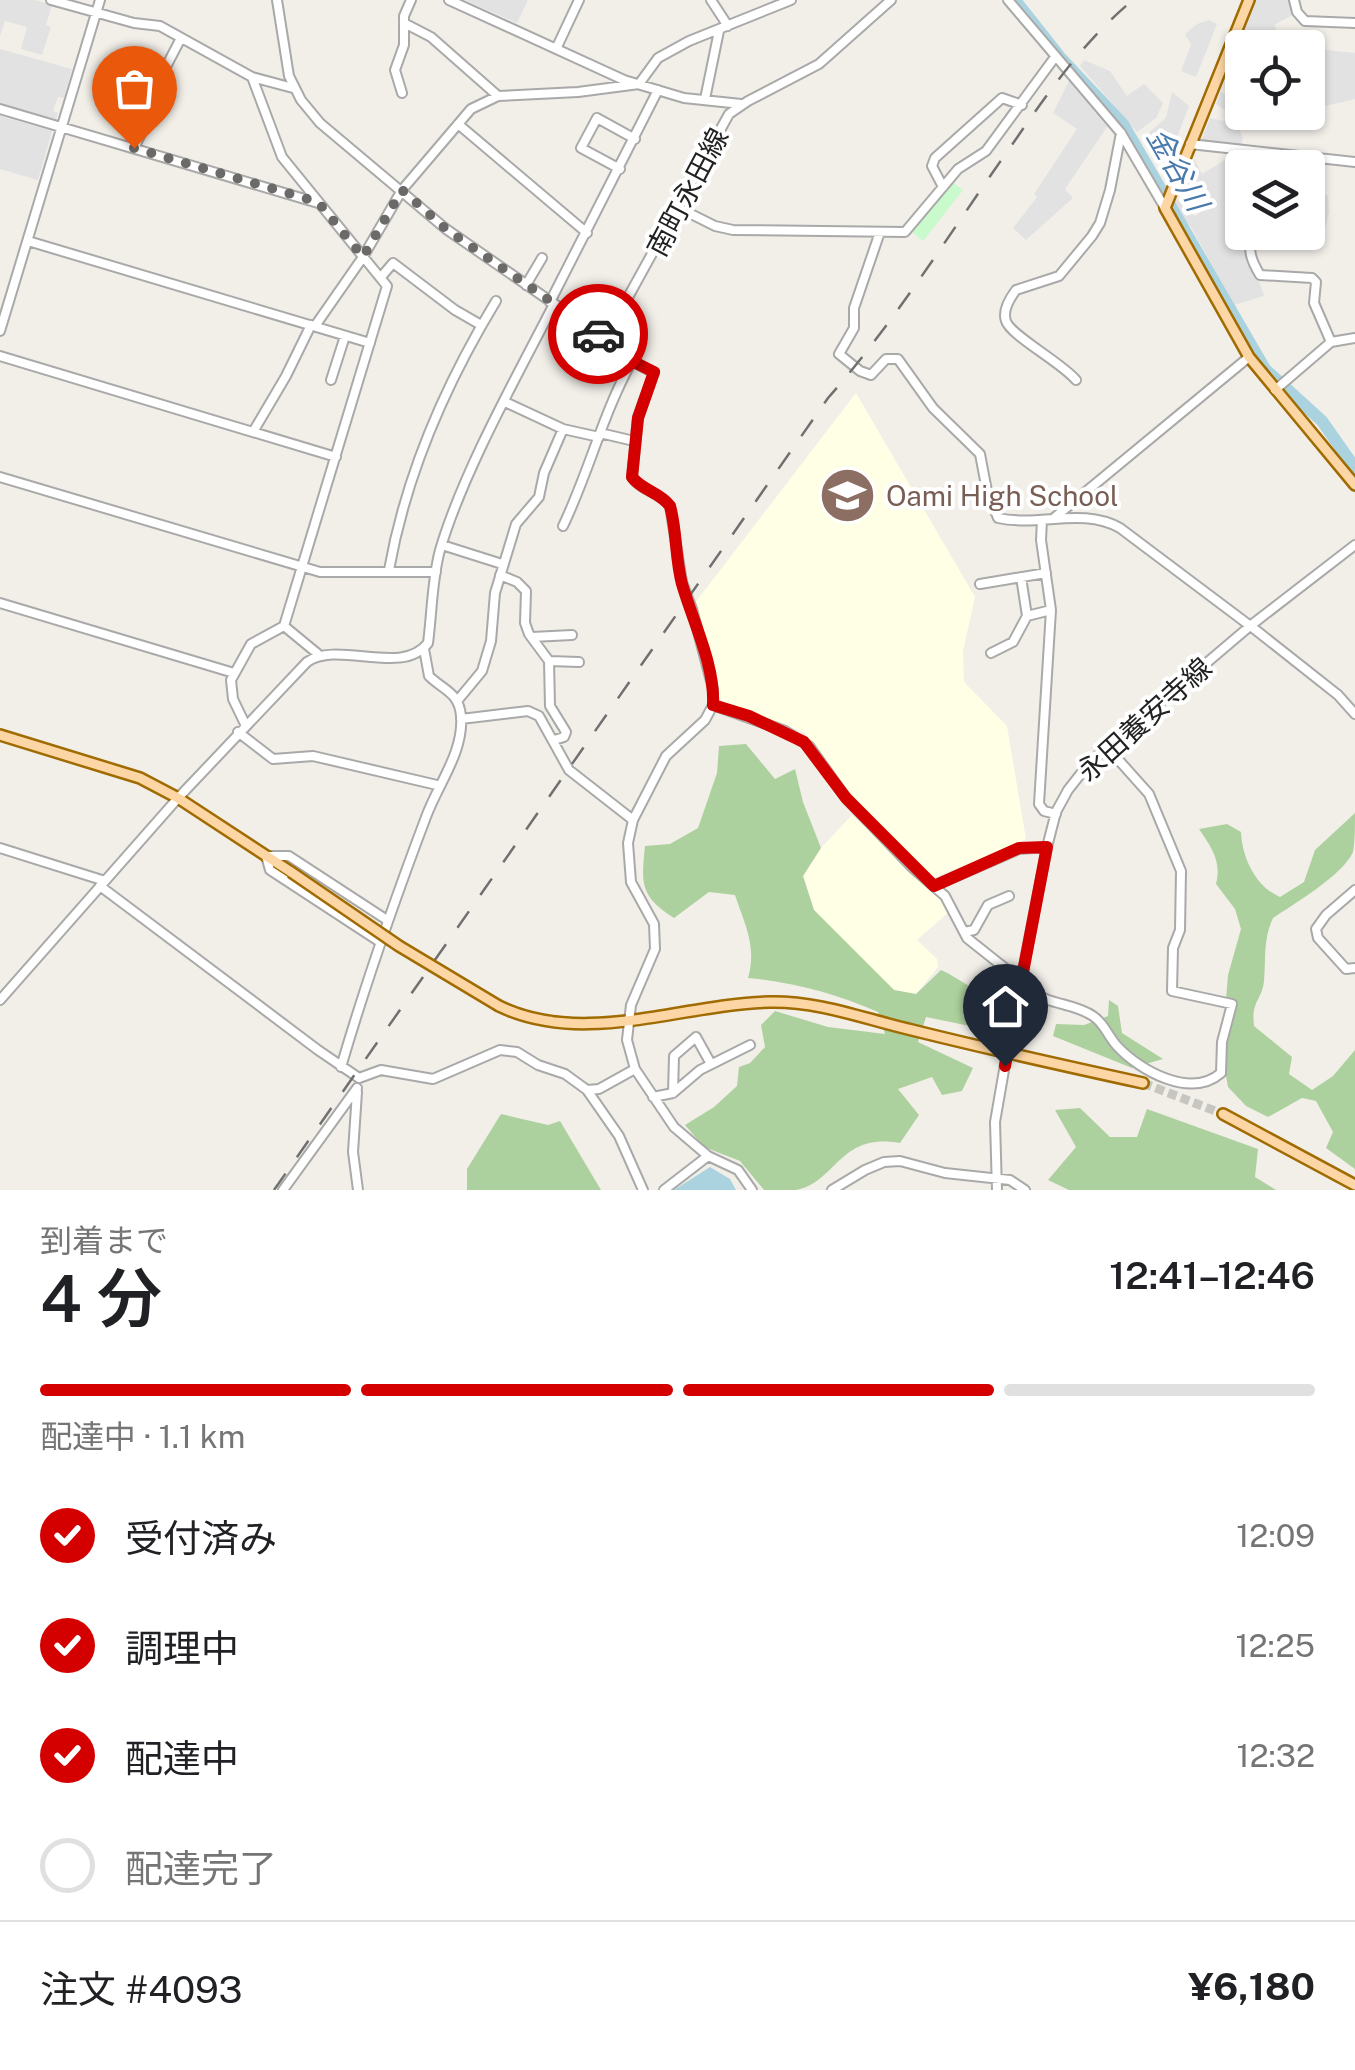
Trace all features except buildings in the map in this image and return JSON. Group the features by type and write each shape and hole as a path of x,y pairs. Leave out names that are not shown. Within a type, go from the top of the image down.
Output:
{"main road":[{"path":"1248,0 1165,208 1249,358 1355,485"},
{"path":"0,735 140,778 178,798 399,946 515,1014 552,1022 629,1021 700,1008 769,1002 812,1004 1007,1054 1142,1082"},
{"path":"1223,1114 1355,1185"}],"street":[{"path":"51,0 160,26 252,78 294,88"},
{"path":"0,331 100,0"},
{"path":"277,0 294,88 320,123 446,229 632,361 654,372 638,418 632,477 665,498 670,506 682,582 692,608 713,705 704,720 666,756 633,820 628,843 631,882 654,924 655,949 631,1006 628,1040 635,1069 674,1127 708,1156 738,1170 752,1190"},
{"path":"402,93 396,70 411,0"},
{"path":"449,0 640,84 684,98 741,104"},
{"path":"556,49 579,0"},
{"path":"711,0 728,26"},
{"path":"252,432 313,326 363,257 402,190 471,110 498,96 640,84 658,58 688,40 791,0"},
{"name":"南町永田線","path":"605,339 729,114 819,64 891,0"},
{"path":"1008,0 1121,133 1165,208"},
{"path":"1294,0 1305,21 1355,23"},
{"path":"404,23 432,37 498,96"},
{"path":"705,99 718,31"},
{"path":"157,84 182,38"},
{"path":"679,208 733,230 905,232 958,169 986,151 1055,58"},
{"path":"120,66 163,89 134,148"},
{"path":"245,724 231,690 234,673 251,644 284,626 387,286 282,157 252,78"},
{"path":"284,626 318,654 392,657 424,648 442,545 505,402 658,90"},
{"path":"942,187 932,166 935,158 1002,98 1022,105"},
{"path":"0,109 318,202"},
{"path":"620,169 582,148 597,118 636,139"},
{"path":"458,124 587,234"},
{"path":"1076,380 1063,366 1012,330 1005,312 1016,290 1059,276 1092,236 1110,190 1121,133"},
{"path":"1190,144 1244,150"},
{"path":"1325,159 1355,162"},
{"path":"880,232 854,308 854,328 839,354 866,374 886,359 898,360 934,408 980,454 987,491 998,518 1102,518 1250,626 1338,695 1355,714"},
{"path":"28,241 370,344"},
{"path":"1249,250 1260,275 1312,278 1316,282 1314,303 1331,342"},
{"path":"526,286 542,258"},
{"path":"381,277 392,263 454,310 481,325"},
{"path":"389,570 398,522 419,454 496,301"},
{"path":"330,380 345,336"},
{"path":"1274,390 1331,342 1355,338"},
{"path":"0,356 336,457"},
{"path":"1054,518 1249,358"},
{"path":"564,526 585,480 614,392 632,361"},
{"path":"505,402 563,430 634,441"},
{"path":"458,700 482,671 492,641 502,564 516,524 539,497 544,473 563,430"},
{"path":"0,477 304,569 345,574 389,570 436,572"},
{"path":"1042,520 1052,610 1040,804 1044,811 1056,814"},
{"path":"442,545 502,564"},
{"name":"永田養安寺線","path":"996,1190 995,1122 1007,1054 1047,847 1056,814 1075,779 1107,747 1250,626 1355,545"},
{"path":"980,584 1046,572"},
{"path":"500,575 526,591 525,623 549,661 550,706 566,732 564,737 554,740"},
{"path":"991,653 1013,642 1027,616 1021,577"},
{"path":"0,603 234,673"},
{"path":"1027,616 1052,610"},
{"path":"532,637 572,636"},
{"path":"341,1067 387,920 437,785 454,760 462,720 458,700 429,676 424,648"},
{"path":"0,1000 245,724 318,654"},
{"path":"549,661 579,662"},
{"path":"713,705 749,716 804,742 846,798 945,896 964,932 986,956 1043,1001 1081,1008 1102,1022 1113,1042 1151,1071 1190,1084 1211,1082 1221,1073 1222,1042 1232,1004 1172,990 1173,948 1180,930 1181,871 1149,794 1107,747"},
{"path":"462,720 528,711 539,716 569,770 633,820"},
{"path":"238,732 273,760 313,756 437,785"},
{"path":"934,886 1019,848 1047,847"},
{"path":"0,848 102,883 360,1078"},
{"path":"380,942 270,870 266,856 289,856 387,920"},
{"path":"1355,890 1316,929 1318,938 1346,969 1355,968"},
{"path":"964,932 974,930 988,905 1009,896"},
{"path":"673,1092 674,1056 686,1043 696,1038 711,1064"},
{"path":"654,1097 673,1092 711,1064 750,1045"},
{"path":"360,1078 381,1070 432,1079 500,1050 517,1052 538,1065 565,1074 587,1090 619,1136 642,1190"},
{"path":"587,1090 599,1089 635,1069"},
{"path":"358,1190 353,1152 360,1078"},
{"path":"284,1190 357,1088"},
{"path":"664,1190 708,1156"},
{"path":"832,1190 884,1162 1010,1180 1024,1190"},
{"path":"963,1190 964,1176"}],"shaded area":[{"path":"0,0 35,0 52,5 46,25 51,27 42,55 21,49 27,27 5,21 0,36"},
{"path":"465,0 528,0 517,23"},
{"path":"1253,0 1290,0 1296,13 1274,25 1277,30 1241,30"},
{"path":"1209,20 1217,24 1196,77 1181,71 1191,45 1185,34"},
{"path":"0,49 72,69 64,98 58,97 53,111 58,113 56,120 0,104"},
{"path":"1325,49 1355,53 1355,99 1325,106"},
{"path":"1084,60 1110,71 1127,96 1144,84 1163,103 1156,118 1137,132 1080,66"},
{"path":"1069,81 1107,127 1065,189 1073,198 1026,240 1013,228 1037,197 1034,194 1077,129 1053,113"},
{"path":"1221,91 1225,95 1225,111 1216,104"},
{"path":"1172,92 1189,106 1175,143 1141,139 1166,118"},
{"path":"0,116 52,131 38,180 0,169"},
{"path":"1210,118 1224,121 1225,130 1240,130 1241,147 1201,142"},
{"path":"1194,159 1202,174 1225,160 1225,250 1254,250 1264,296 1234,305 1191,227 1172,209 1175,197 1195,216 1202,211 1183,189"},
{"path":"1328,195 1329,212 1325,228"},
{"name":"Oami High School","path":"856,393 975,597 963,651 964,682 1007,726 1026,839 936,877 927,873 844,786 804,732 725,704 718,696 695,603"},
{"path":"852,815 942,899 949,912 917,940 937,959 938,967 916,994 894,990 814,910 803,876 821,848"}],"green space":[{"path":"951,181 963,190 923,241 911,231"},
{"path":"746,744 775,779 795,769 821,848 803,876 814,910 894,990 916,994 941,970 997,998 994,1031 926,1017 918,1042 973,1068 962,1091 942,1095 932,1077 898,1089 919,1115 900,1143 864,1145 851,1151 821,1178 796,1190 764,1190 740,1161 704,1147 685,1125 737,1086 739,1067 750,1063 765,1047 761,1025 775,1011 828,1027 885,1034 878,1012 814,990 748,978 750,946 735,895 709,892 674,918 649,896 643,880 645,846 670,844 698,828 717,773 719,746"},
{"path":"1355,813 1354,848 1348,861 1273,918 1266,941 1263,987 1253,1018 1254,1026 1292,1057 1289,1074 1312,1090 1333,1076 1355,1050 1355,1169 1326,1148 1333,1132 1316,1101 1302,1098 1268,1117 1246,1106 1228,1087 1223,1059 1231,1028 1226,999 1228,975 1241,929 1235,909 1216,884 1216,861 1199,829 1227,824 1241,832 1252,871 1280,897 1304,882 1315,850"},
{"path":"1109,1000 1118,1006 1122,1033 1163,1059 1132,1068 1053,1036 1056,1024 1084,1025 1108,1016"},
{"path":"1080,1108 1110,1137 1137,1137 1147,1109 1258,1149 1255,1177 1276,1190 1069,1190 1048,1180 1076,1147 1055,1110"},
{"path":"501,1114 548,1125 560,1121 601,1190 467,1190 467,1169"}],"water":[{"path":"710,1167 730,1179 736,1190 674,1190"}],"waterway":[{"name":"金谷川","path":"1015,0 1060,57 1123,124 1265,369 1322,421 1355,468"}],"tunnel":[{"path":"1143,1083 1223,1114"}],"railway":[{"path":"274,1190 828,398 899,308 1065,71 1133,0"}],"way so far":[{"path":"134,148 318,202 363,257 402,190 446,229 598,334"}],"place":[{"name":"Oami High School","path":"847,495"}],"route":[{"path":"598,334 632,361 654,372 638,418 632,477 665,498 670,506 682,582 692,608 713,705 749,716 804,742 846,798 934,886 1019,848 1047,847 1005,1066"}]}
